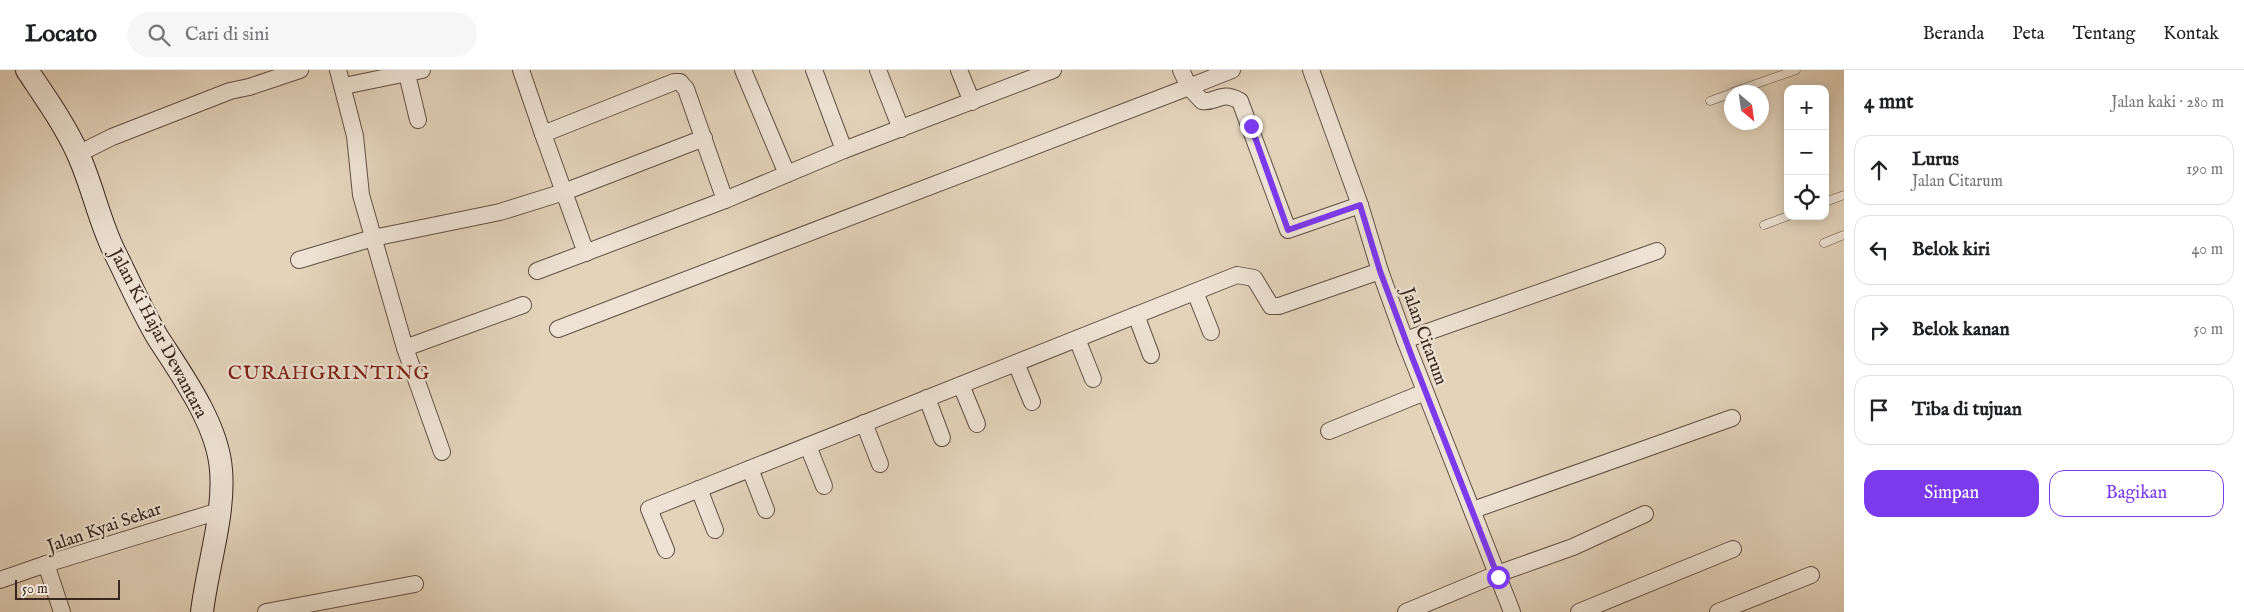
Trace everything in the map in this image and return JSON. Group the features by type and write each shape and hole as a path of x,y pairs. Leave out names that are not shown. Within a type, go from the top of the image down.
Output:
{"main road":[{"name":"Jalan Ki Hajar Dewantara","path":"27,70 78,154 103,227 158,336 181,370 206,421 221,469 219,511 202,612"}],"street":[{"path":"78,154 112,137 230,91 249,87 300,70"},
{"path":"338,70 344,86 355,136 361,195 405,348 442,452"},
{"path":"521,70 586,254"},
{"path":"743,70 786,174"},
{"path":"814,70 844,150"},
{"path":"878,70 901,129"},
{"path":"959,70 972,102"},
{"path":"537,271 725,200 844,150 1053,70"},
{"path":"1181,70 1189,87 1202,101 1208,102 1223,96 1233,97 1240,101 1288,230 1360,205"},
{"path":"558,329 1232,70"},
{"name":"Jalan Citarum","path":"1311,70 1360,205 1380,271 1405,340 1512,612"},
{"path":"344,86 414,72 418,120"},
{"path":"543,134 674,82 680,82 686,89 725,200"},
{"path":"299,260 373,238 500,212 564,192 704,138"},
{"path":"1405,340 1657,251"},
{"path":"666,550 649,509 1237,275 1254,278 1271,306 1279,306 1380,271"},
{"path":"1195,292 1211,332"},
{"path":"405,348 523,305"},
{"path":"1136,315 1151,355"},
{"path":"1077,339 1093,379"},
{"path":"1016,363 1032,402"},
{"path":"961,385 977,424"},
{"path":"1329,432 1425,392"},
{"path":"927,398 942,438"},
{"path":"1473,510 1732,418"},
{"path":"864,424 880,464"},
{"path":"808,446 824,486"},
{"path":"750,469 766,510"},
{"path":"698,489 715,530"},
{"name":"Jalan Kyai Sekar","path":"62,612 46,564 219,511"},
{"path":"1406,612 1500,581 1645,514"},
{"path":"1579,612 1733,549"},
{"path":"0,580 46,564"},
{"path":"1718,612 1811,575"},
{"path":"266,612 416,584"}],"lane":[{"path":"1754,85 1796,70"},
{"path":"1710,101 1724,96"},
{"path":"1829,201 1844,195"},
{"path":"1764,224 1784,217"},
{"path":"1824,243 1844,235"}],"district":[{"name":"CURAHGRINTING","path":"329,372"}],"route":[{"path":"1251,126 1288,230 1360,205 1380,271 1425,392 1498,577"}]}
